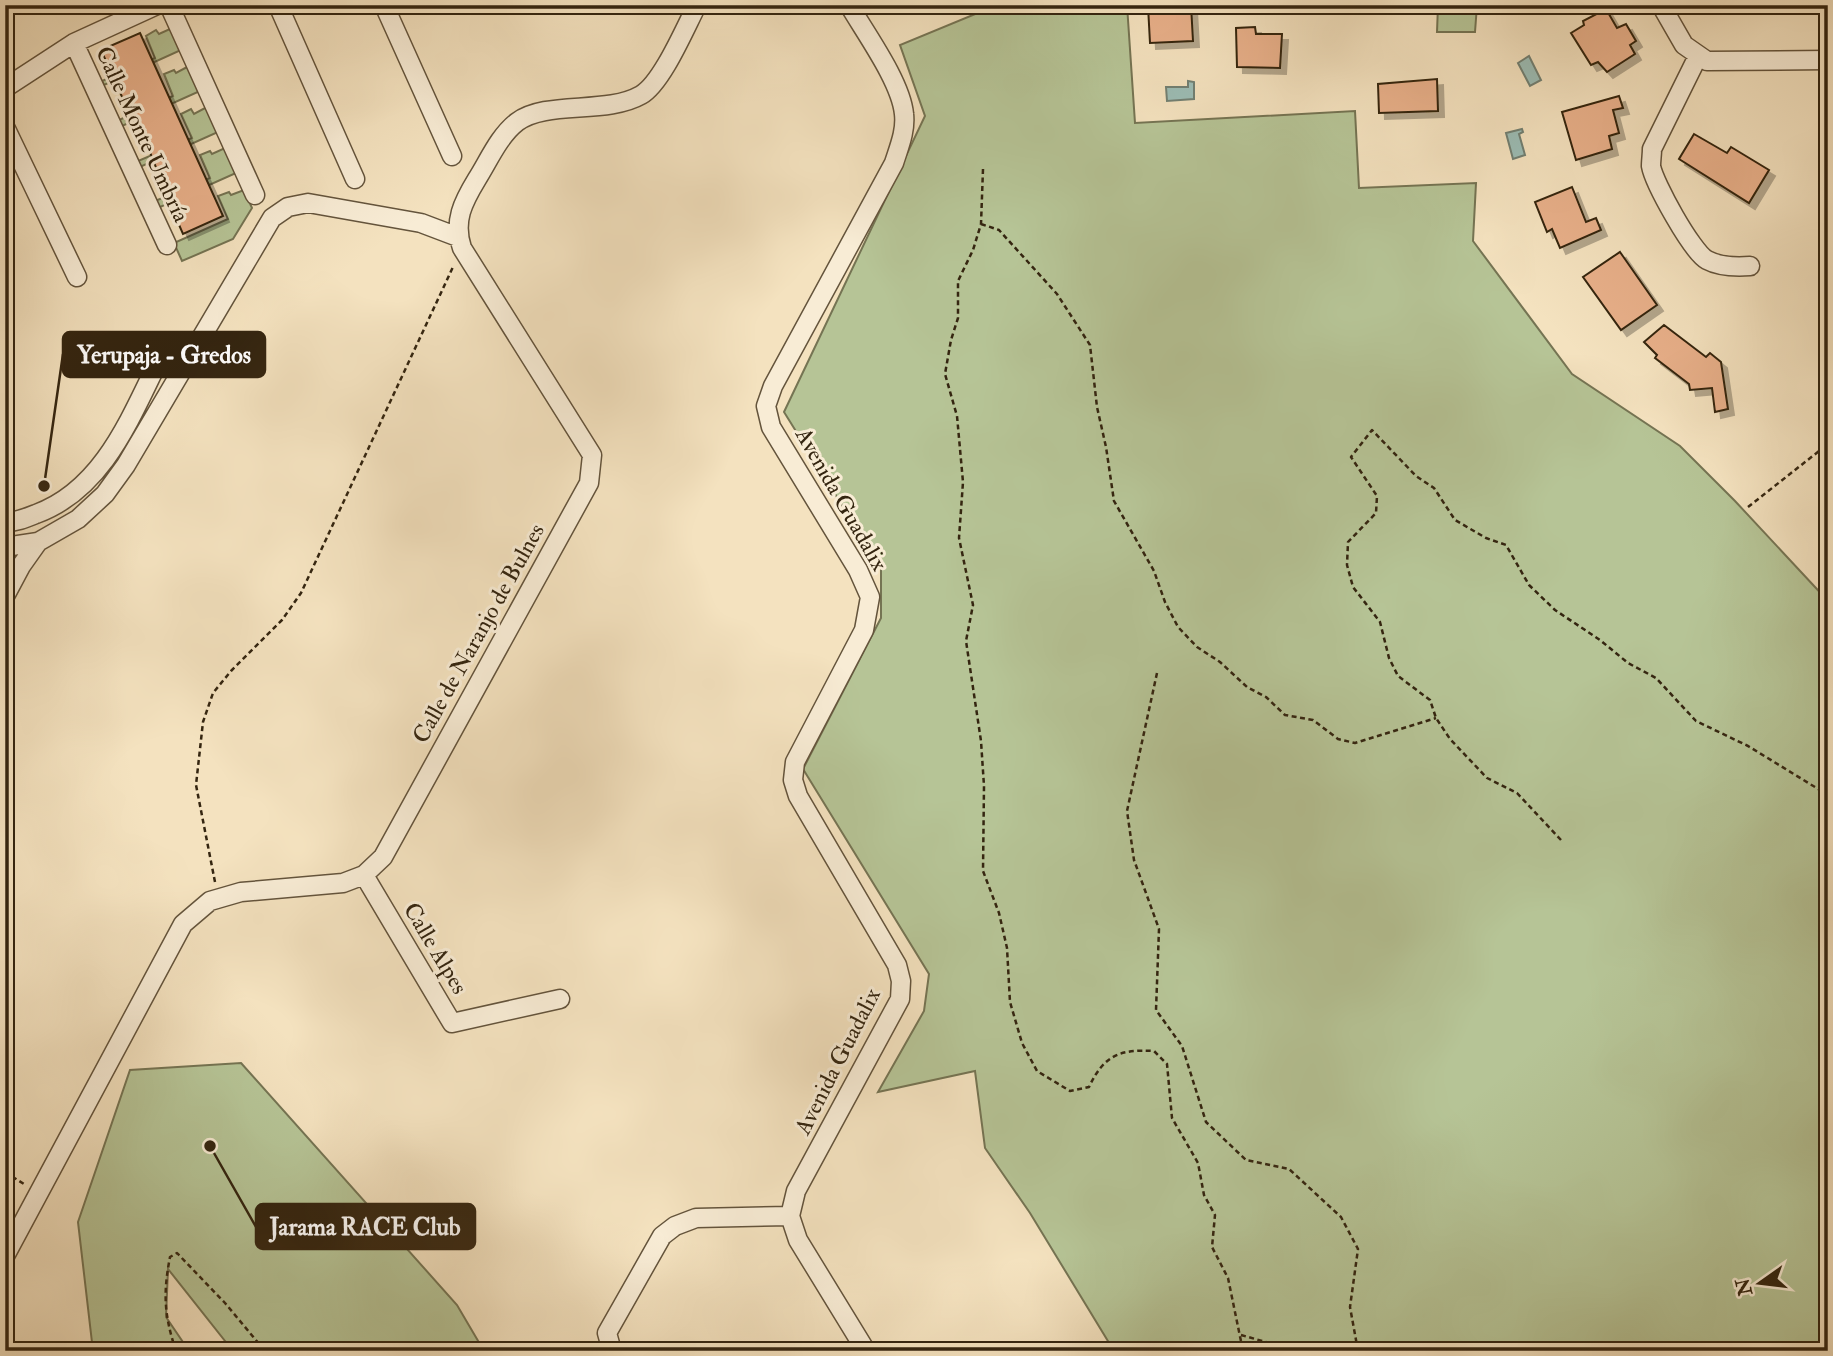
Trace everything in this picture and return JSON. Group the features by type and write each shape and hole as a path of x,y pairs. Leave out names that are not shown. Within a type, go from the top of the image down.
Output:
{"street":[{"name":"Calle Monte Umbría","path":"5,88 74,43 157,5"},
{"path":"169,5 255,195"},
{"path":"278,5 355,179"},
{"path":"384,5 453,156"},
{"path":"5,547 38,542 78,519 105,494 119,475 272,218 288,207 308,203 421,223 460,243 460,211 503,136 518,121 542,112 611,105 629,101 649,89 655,83 697,5"},
{"name":"Avenida Guadalix","path":"790,1216 796,1191 900,999 901,981 897,965 798,796 793,780 795,762 864,630 870,597 858,570 771,427 766,406 774,386 894,163 903,137 905,114 898,89 849,5"},
{"path":"1661,5 1684,45 1707,61 1828,60"},
{"name":"Calle Monte Umbría","path":"74,43 167,245"},
{"path":"1698,56 1652,149 1651,165 1656,181 1694,249 1707,261 1730,267 1750,267"},
{"path":"5,127 77,277"},
{"path":"421,223 460,211"},
{"name":"Calle de Naranjo de Bulnes","path":"364,875 383,856 589,483 592,455 460,243"},
{"path":"5,522 15,522 53,508 83,486 111,453 165,348"},
{"path":"5,596 38,542"},
{"path":"5,1256 183,923 210,901 240,892 343,883 364,875"},
{"name":"Calle Alpes","path":"364,875 452,1023 560,999"},
{"path":"612,1351 607,1333 662,1236 675,1226 696,1218 790,1216 798,1240 866,1351"}],"path":[{"path":"983,169 981,224 973,250 958,281 958,318 951,340 946,374 957,416 963,482 959,538 973,605 966,641 981,741 984,786 983,871 999,912 1007,948 1010,1002 1022,1043 1037,1071 1070,1091 1089,1087 1095,1074 1109,1058 1132,1050 1154,1051 1167,1064 1172,1118 1198,1163 1204,1195 1215,1215 1212,1247 1228,1278 1243,1351"},
{"path":"981,224 999,230 1057,294 1090,345 1097,407 1114,501 1154,571 1165,602 1178,627 1197,647 1220,662 1247,687 1266,697 1286,715 1313,720 1338,739 1355,743 1436,718"},
{"path":"218,898 196,785 203,722 214,693 231,671 282,620 301,593 460,243"},
{"path":"1561,840 1517,793 1487,778 1450,739 1436,718 1430,700 1398,676 1389,658 1380,622 1353,587 1347,565 1348,542 1376,513 1377,496 1351,457 1372,430 1416,476 1434,488 1455,520 1486,538 1506,545 1529,584 1555,610 1629,663 1657,678 1696,722 1748,746 1828,795"},
{"path":"1748,507 1828,444"},
{"path":"1157,673 1128,811 1134,860 1159,929 1156,1010 1182,1046 1206,1122 1246,1160 1289,1169 1341,1217 1358,1249 1350,1307 1358,1351"},
{"path":"5,1172 39,1194"},
{"path":"176,1351 167,1324 165,1282 170,1257 177,1253 225,1303 265,1351"},
{"path":"1240,1334 1287,1351"}],"green space":[{"path":"997,5 1127,5 1135,123 1355,111 1359,188 1476,183 1473,241 1572,374 1680,446 1828,601 1828,1351 1114,1351 1030,1213 985,1148 975,1071 878,1092 924,1011 929,974 803,769 881,618 881,568 784,412 925,116 900,45"},
{"path":"1438,5 1477,5 1475,32 1437,32"},
{"path":"172,28 181,50 104,85 102,81 155,58 146,36 156,30 159,34"},
{"path":"189,66 200,91 122,126 119,120 173,96 164,74 174,70 176,73"},
{"path":"207,107 218,132 140,167 138,161 192,138 181,114 191,109 194,114"},
{"path":"225,148 236,173 158,208 155,201 210,178 200,155 210,151 212,154"},
{"path":"244,190 252,208 233,239 182,261 174,243 228,219 218,196"},
{"path":"241,1063 457,1305 484,1351 233,1351 168,1269 166,1317 189,1351 93,1351 78,1222 130,1070"}],"water":[{"path":"1529,56 1541,80 1530,86 1518,63"},
{"path":"1188,81 1194,82 1194,99 1167,101 1166,87 1188,87"},
{"path":"1522,129 1523,132 1519,134 1525,155 1513,159 1506,133"}],"building":[{"path":"1191,5 1193,41 1150,43 1148,6"},
{"path":"1606,9 1617,28 1626,24 1636,41 1630,45 1635,54 1607,72 1598,62 1591,65 1571,33 1584,25 1583,21"},
{"path":"1255,27 1256,34 1282,34 1280,68 1237,67 1236,28"},
{"path":"140,33 223,216 183,234 173,211 176,210 155,171 157,170 148,147 145,149 136,130 141,128 130,106 127,108 101,50"},
{"path":"1437,79 1438,111 1379,113 1378,84"},
{"path":"1619,96 1623,108 1613,110 1619,133 1609,136 1612,149 1576,160 1562,112"},
{"path":"1694,134 1727,153 1731,147 1769,170 1749,203 1679,159"},
{"path":"1572,187 1586,222 1596,218 1601,230 1560,248 1552,229 1547,232 1535,202"},
{"path":"1620,252 1657,305 1621,330 1583,277"},
{"path":"1664,325 1706,357 1710,353 1721,362 1728,409 1715,412 1712,388 1690,390 1689,384 1655,358 1657,355 1644,342"}],"place":[{"name":"Yerupaja - Gredos","path":"44,486"},
{"name":"Jarama RACE Club","path":"210,1146"}]}
